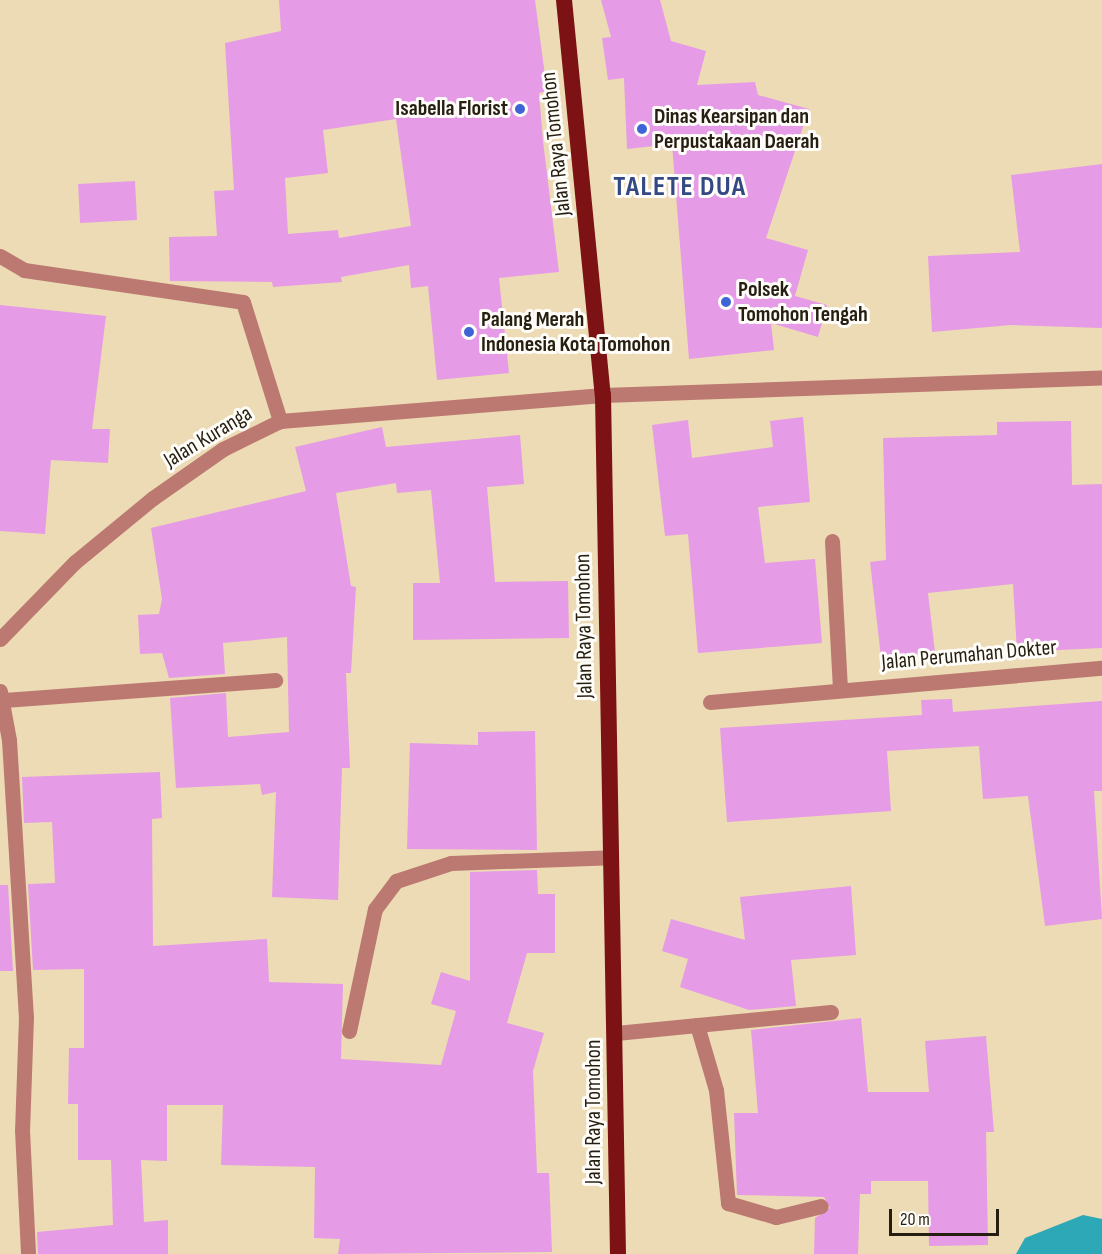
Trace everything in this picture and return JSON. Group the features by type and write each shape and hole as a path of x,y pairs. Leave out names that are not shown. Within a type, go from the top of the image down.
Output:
{"highway":[{"name":"Jalan Raya Tomohon","path":"564,0 603,395 616,1033 618,1254"}],"street":[{"path":"0,256 24,270 243,302 280,421"},
{"name":"Jalan Kuranga","path":"0,639 75,562 153,498 223,449 280,421 603,395 1102,378"},
{"path":"832,541 840,689"},
{"name":"Jalan Perumahan Dokter","path":"710,702 1102,668"},
{"path":"28,1254 22,1130 26,1017 2,696 274,680"},
{"path":"349,1030 375,909 396,881 451,862 611,857"},
{"path":"616,1033 831,1012"},
{"path":"697,1025 716,1090 728,1203 776,1217 821,1206"}],"water":[{"path":"1083,1215 1102,1219 1102,1254 1016,1254 1025,1238"}],"building":[{"path":"279,0 535,0 547,91 539,93 543,141 559,272 499,278 509,373 437,380 428,286 411,288 409,265 341,277 342,282 273,287 272,282 170,281 169,237 217,236 214,191 234,190 225,43 281,31","holes":["396,119 411,226 339,238 338,230 288,234 285,178 328,173 323,130"]},
{"path":"601,0 660,0 671,41 706,51 697,85 755,82 758,95 809,109 766,238 808,250 795,296 827,305 818,337 771,323 774,350 689,359 672,144 627,149 624,78 608,80 602,38 611,37"},
{"path":"1102,164 1102,328 1011,325 932,332 928,256 1020,252 1011,175"},
{"path":"135,181 137,220 80,223 78,184"},
{"path":"0,305 106,316 92,429 110,429 108,463 51,460 45,534 0,531"},
{"path":"803,417 810,502 758,507 765,563 815,559 822,643 698,653 688,534 665,536 652,425 688,420 692,458 773,447 770,421"},
{"path":"1071,421 1072,485 1102,484 1102,648 1017,652 1013,584 928,593 935,652 881,657 870,562 886,560 883,438 997,435 997,422"},
{"path":"382,427 386,447 520,435 524,484 487,487 495,582 568,581 569,638 413,640 413,583 440,583 431,490 397,493 396,483 336,493 351,586 356,587 351,673 346,673 350,768 342,768 338,900 272,897 276,792 262,795 260,784 176,788 170,698 226,693 228,737 289,732 287,637 223,643 225,674 169,678 162,653 140,654 138,615 159,614 162,599 151,528 306,491 295,447"},
{"path":"952,699 953,712 1102,701 1102,791 1094,791 1102,919 1045,926 1028,796 983,799 979,746 887,751 891,811 727,822 720,728 922,715 921,700"},
{"path":"535,731 537,850 407,849 410,743 478,745 478,732"},
{"path":"160,772 162,818 152,819 153,946 267,939 269,982 343,984 341,1059 441,1065 456,1011 431,1004 441,972 470,981 470,872 537,870 538,894 555,894 555,953 527,953 507,1023 544,1033 533,1071 537,1173 549,1173 552,1252 338,1254 340,1239 314,1238 315,1167 221,1165 223,1105 167,1105 167,1161 141,1160 144,1222 168,1220 168,1254 38,1254 37,1232 113,1225 111,1160 78,1160 78,1104 68,1104 69,1048 84,1048 84,969 33,970 28,884 55,883 52,822 24,823 22,777"},
{"path":"0,885 8,885 13,971 0,971"},
{"path":"851,886 856,955 791,960 796,1006 749,1010 680,987 688,959 662,951 671,919 745,940 740,897"},
{"path":"861,1018 868,1092 929,1092 925,1041 986,1036 994,1132 986,1132 988,1245 929,1246 928,1181 871,1181 871,1194 860,1194 858,1254 814,1254 815,1218 830,1208 824,1197 737,1195 734,1113 758,1113 751,1030"}],"place":[{"name":"Isabella Florist","path":"520,109"},
{"name":"Dinas Kearsipan dan Perpustakaan Daerah","path":"642,129"},
{"name":"Polsek Tomohon Tengah","path":"726,302"},
{"name":"Palang Merah Indonesia Kota Tomohon","path":"469,332"}],"district":[{"name":"TALETE DUA","path":"680,187"}]}
